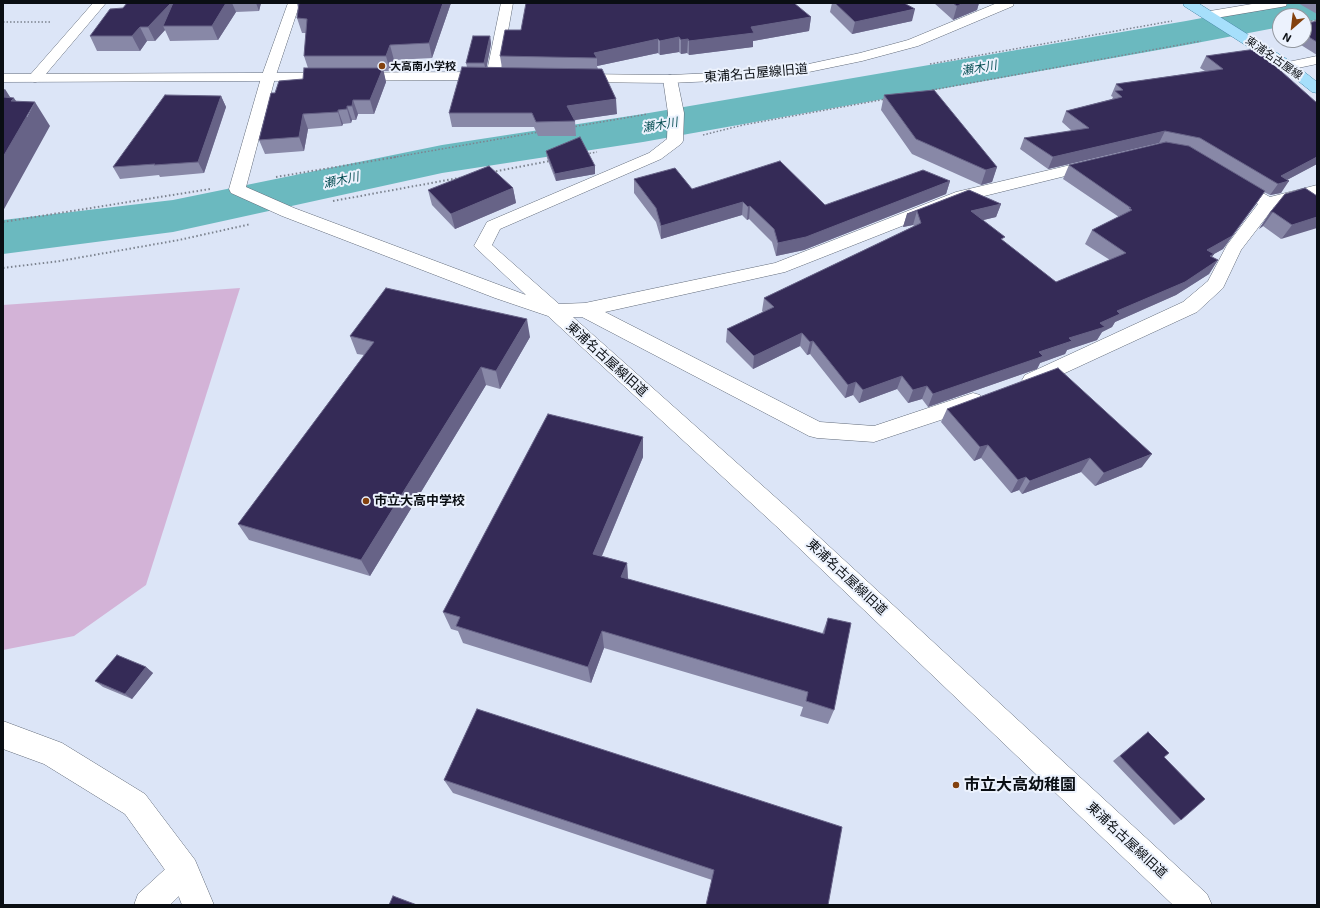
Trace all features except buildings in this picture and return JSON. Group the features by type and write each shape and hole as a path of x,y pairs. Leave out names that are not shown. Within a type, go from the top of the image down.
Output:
{"main road":[{"name":"東浦名古屋線","path":"1189,3 1288,66 1317,89"}],"street":[{"path":"35,78 100,3"},
{"path":"294,3 268,78 237,186 283,209 502,294 554,311 585,310 779,268 962,196 1113,160"},
{"path":"492,76 507,3"},
{"name":"東浦名古屋線旧道","path":"562,77 670,80 736,76 804,69 862,57 913,43 1008,3"},
{"path":"1211,16 1281,3"},
{"path":"1288,66 1317,60"},
{"path":"3,78 508,76"},
{"path":"670,80 676,111 675,139"},
{"name":"東浦名古屋線旧道","path":"675,139 655,156 493,226 483,246 784,519 1196,905"},
{"path":"1221,175 1268,204"},
{"path":"1013,387 1042,376 1190,307 1216,284 1233,249 1268,204 1308,191 1317,190"},
{"path":"585,310 817,430 874,434 992,395"},
{"path":"3,735 52,753 134,804 184,871 198,905"}],"lane":[{"path":"149,905 184,871"}],"path":[{"path":"928,65 1211,16"},
{"path":"3,22 84,22"},
{"path":"929,91 1237,33"},
{"path":"675,139 890,98"},
{"path":"566,128 676,111"},
{"path":"3,222 237,186 543,132"},
{"path":"583,155 598,152"},
{"path":"491,172 553,160"},
{"path":"3,268 60,261 179,240 244,226 283,209 468,176"}],"shaded area":[{"path":"240,288 146,585 74,636 3,650 3,305"}],"waterway":[{"name":"瀬木川","path":"3,237 173,216 442,159 643,128 1186,33 1317,8"}],"place":[{"name":"大高南小学校","path":"382,66"},
{"name":"市立大高中学校","path":"366,501"},
{"name":"市立大高幼稚園","path":"956,785"}]}
